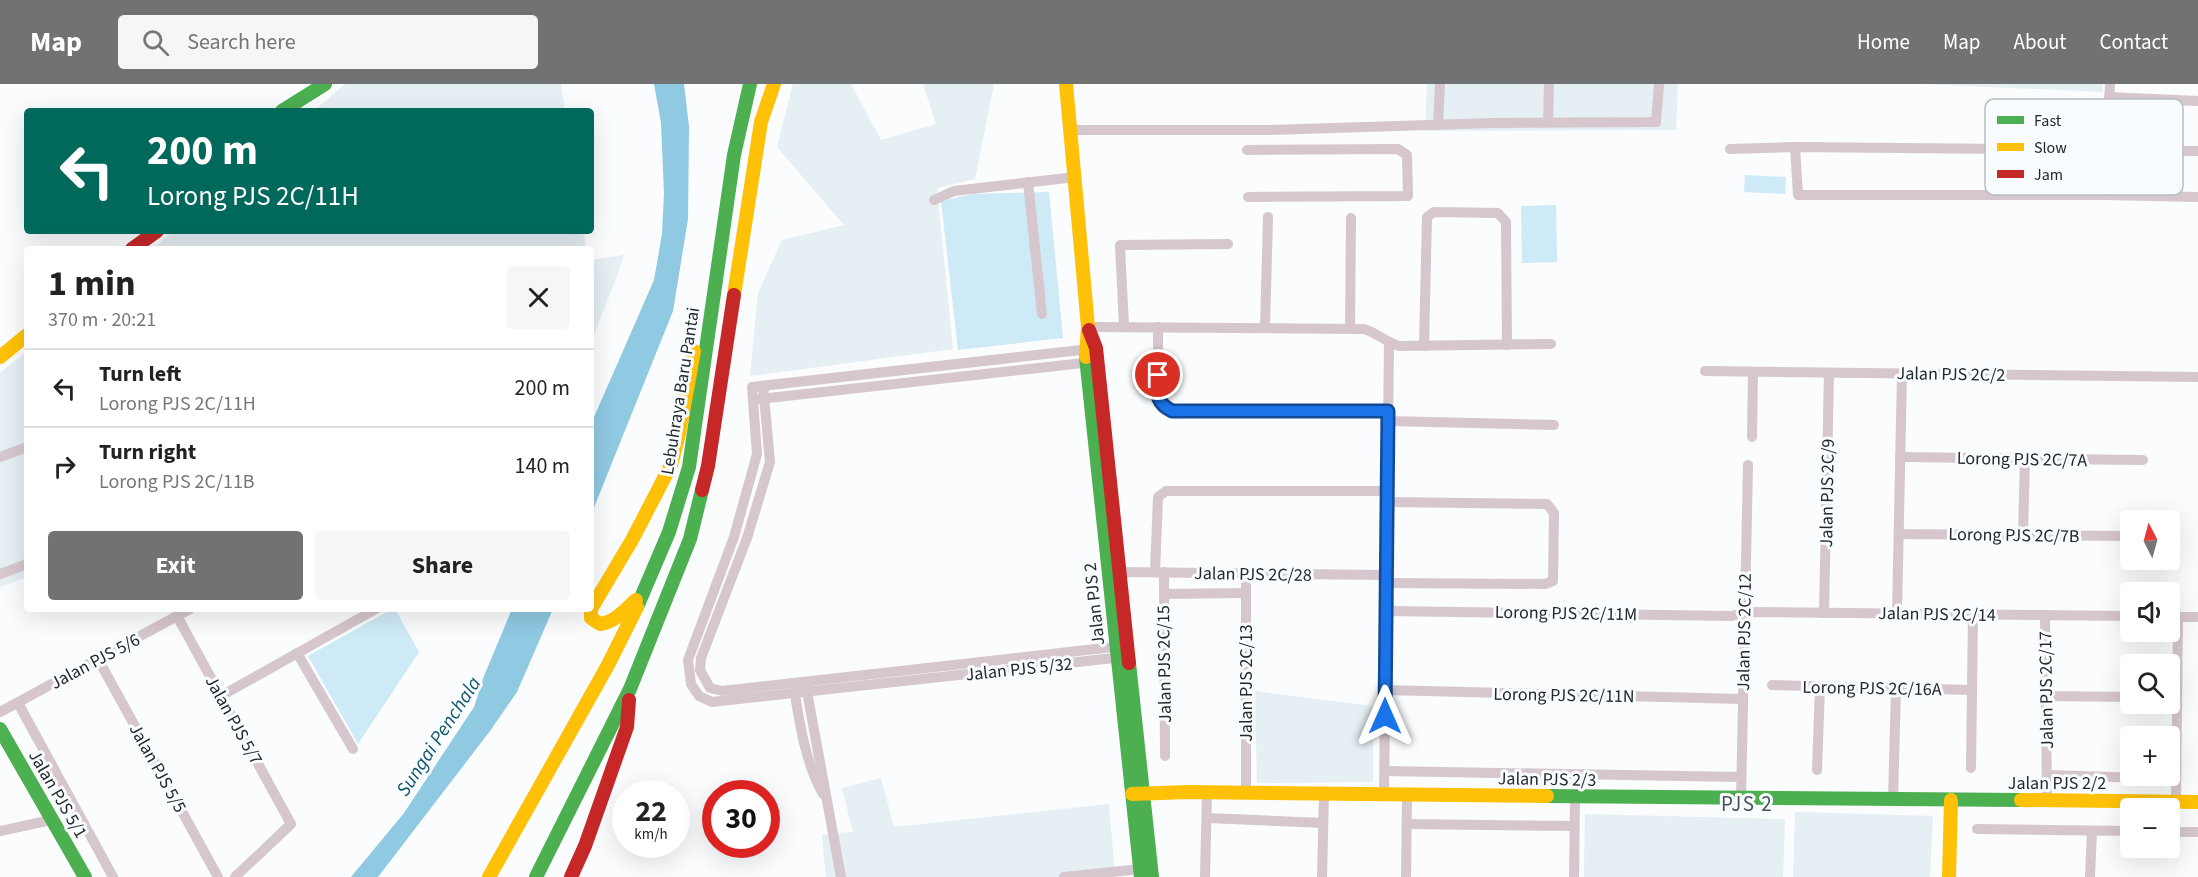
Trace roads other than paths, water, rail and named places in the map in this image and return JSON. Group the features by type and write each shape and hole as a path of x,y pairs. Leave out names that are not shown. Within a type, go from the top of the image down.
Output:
{"main road":[{"name":"Lebuhraya Baru Pantai","path":"489,877 608,664 644,593 669,532 689,467 734,155 748,84"},
{"path":"594,604 632,540 671,465 680,434 737,117 748,84"},
{"path":"536,877 630,689 690,539 708,466 761,122 774,84"},
{"name":"Jalan PJS 2","path":"1066,84 1088,327 1145,874"},
{"path":"287,108 322,86"},
{"path":"304,108 322,86"},
{"path":"135,246 148,234"},
{"path":"136,246 153,234"},
{"path":"0,357 24,337"},
{"name":"Jalan PJS 2","path":"1091,355 1119,572 1123,652"},
{"path":"591,612 593,621 600,624 606,623 644,593"},
{"path":"571,877 585,846 627,727 630,689"},
{"name":"Jalan PJS 5/1","path":"0,729 85,877"},
{"name":"Jalan PJS 2/3","path":"1138,794 1951,800"},
{"path":"1949,877 1951,800"},
{"name":"Jalan PJS 2/2","path":"1951,800 2120,802"},
{"name":"Jalan PJS 2/2","path":"2180,802 2198,802"}],"street":[{"path":"1438,125 1440,84"},
{"path":"1548,122 1550,84"},
{"path":"1071,130 1271,130 1548,122 1656,122 1659,84"},
{"path":"2110,84 2109,97 2154,99"},
{"path":"2183,100 2198,101"},
{"path":"1795,147 1798,195 2198,197"},
{"path":"1730,149 1795,147 1985,149"},
{"path":"1247,150 1398,149 1407,154 1408,196 1248,197"},
{"path":"2183,151 2198,151"},
{"path":"934,200 954,191 1076,177"},
{"path":"1028,182 1042,314"},
{"path":"1424,346 1427,217 1434,212 1498,213 1506,222 1507,345"},
{"path":"1264,328 1268,217"},
{"path":"1350,218 1350,328"},
{"path":"1124,327 1120,245 1228,244"},
{"path":"1088,327 1350,328 1377,333 1389,343 1399,346 1551,344"},
{"path":"1158,327 1158,399 1164,407 1172,411 1388,416 1554,425"},
{"path":"1384,796 1389,343"},
{"path":"1091,355 758,399 752,387 763,386 1091,355"},
{"name":"Jalan PJS 2C/2","path":"1705,371 2198,377"},
{"path":"1752,437 1753,372"},
{"name":"Jalan PJS 2C/9","path":"1824,613 1829,373"},
{"path":"1897,614 1902,374"},
{"name":"Jalan PJS 5/32","path":"758,399 757,454 734,537 688,660 691,684 699,696 712,702 794,688 1123,652"},
{"path":"0,457 24,448"},
{"name":"Lorong PJS 2C/7A","path":"1900,457 2144,460"},
{"path":"2024,534 2025,458"},
{"name":"Jalan PJS 2C/12","path":"1741,799 1748,465"},
{"name":"Jalan PJS 2C/15","path":"1165,756 1164,594 1160,572 1158,497 1166,491 1265,491 1387,497"},
{"name":"Jalan PJS 2C/28","path":"1119,572 1246,573 1545,585 1553,581 1554,513 1547,504 1387,497"},
{"name":"Lorong PJS 2C/7B","path":"1899,534 2120,536"},
{"path":"0,574 24,565"},
{"name":"Jalan PJS 2C/13","path":"1246,573 1246,793"},
{"path":"1164,594 1246,593"},
{"name":"Lorong PJS 2C/11M","path":"1386,611 1732,616 1745,612"},
{"name":"Jalan PJS 5/6","path":"0,712 184,612"},
{"path":"221,696 371,612"},
{"name":"Jalan PJS 2C/14","path":"1745,612 2120,616"},
{"path":"1971,768 1973,615"},
{"name":"Jalan PJS 2C/17","path":"2045,615 2047,801"},
{"name":"Jalan PJS 5/7","path":"177,616 291,824 236,877"},
{"path":"2180,617 2198,617"},
{"path":"297,653 354,749"},
{"name":"Jalan PJS 5/5","path":"98,659 218,877"},
{"name":"Lorong PJS 2C/16A","path":"1772,685 1972,690"},
{"path":"807,687 841,877"},
{"path":"1817,770 1820,687"},
{"path":"794,688 805,743 818,786 825,797"},
{"path":"1893,800 1896,688"},
{"name":"Lorong PJS 2C/11N","path":"1385,690 1743,699"},
{"path":"2046,696 2120,697"},
{"path":"18,703 113,877"},
{"path":"1385,771 1741,777"},
{"path":"2047,776 2120,778"},
{"path":"1205,877 1207,793"},
{"path":"1322,877 1324,795"},
{"path":"1406,877 1407,796"},
{"path":"1574,877 1575,797"},
{"path":"1207,818 1323,823"},
{"path":"0,831 51,820"},
{"path":"1407,824 1574,826"},
{"path":"1977,829 2120,831"},
{"path":"2090,877 2092,831"},
{"path":"2180,832 2198,832"},
{"path":"1064,877 1145,874"}],"water":[{"path":"654,84 684,84 689,127 688,219 673,311 594,508 594,417 654,280 662,234 664,193 661,123"},
{"path":"511,612 552,612 517,692 490,731 378,877 351,877 404,813 474,707 484,676"}],"district":[{"name":"PJS 2","path":"1747,804"}],"water label":[{"name":"Sungai Penchala","path":"438,736"}]}
